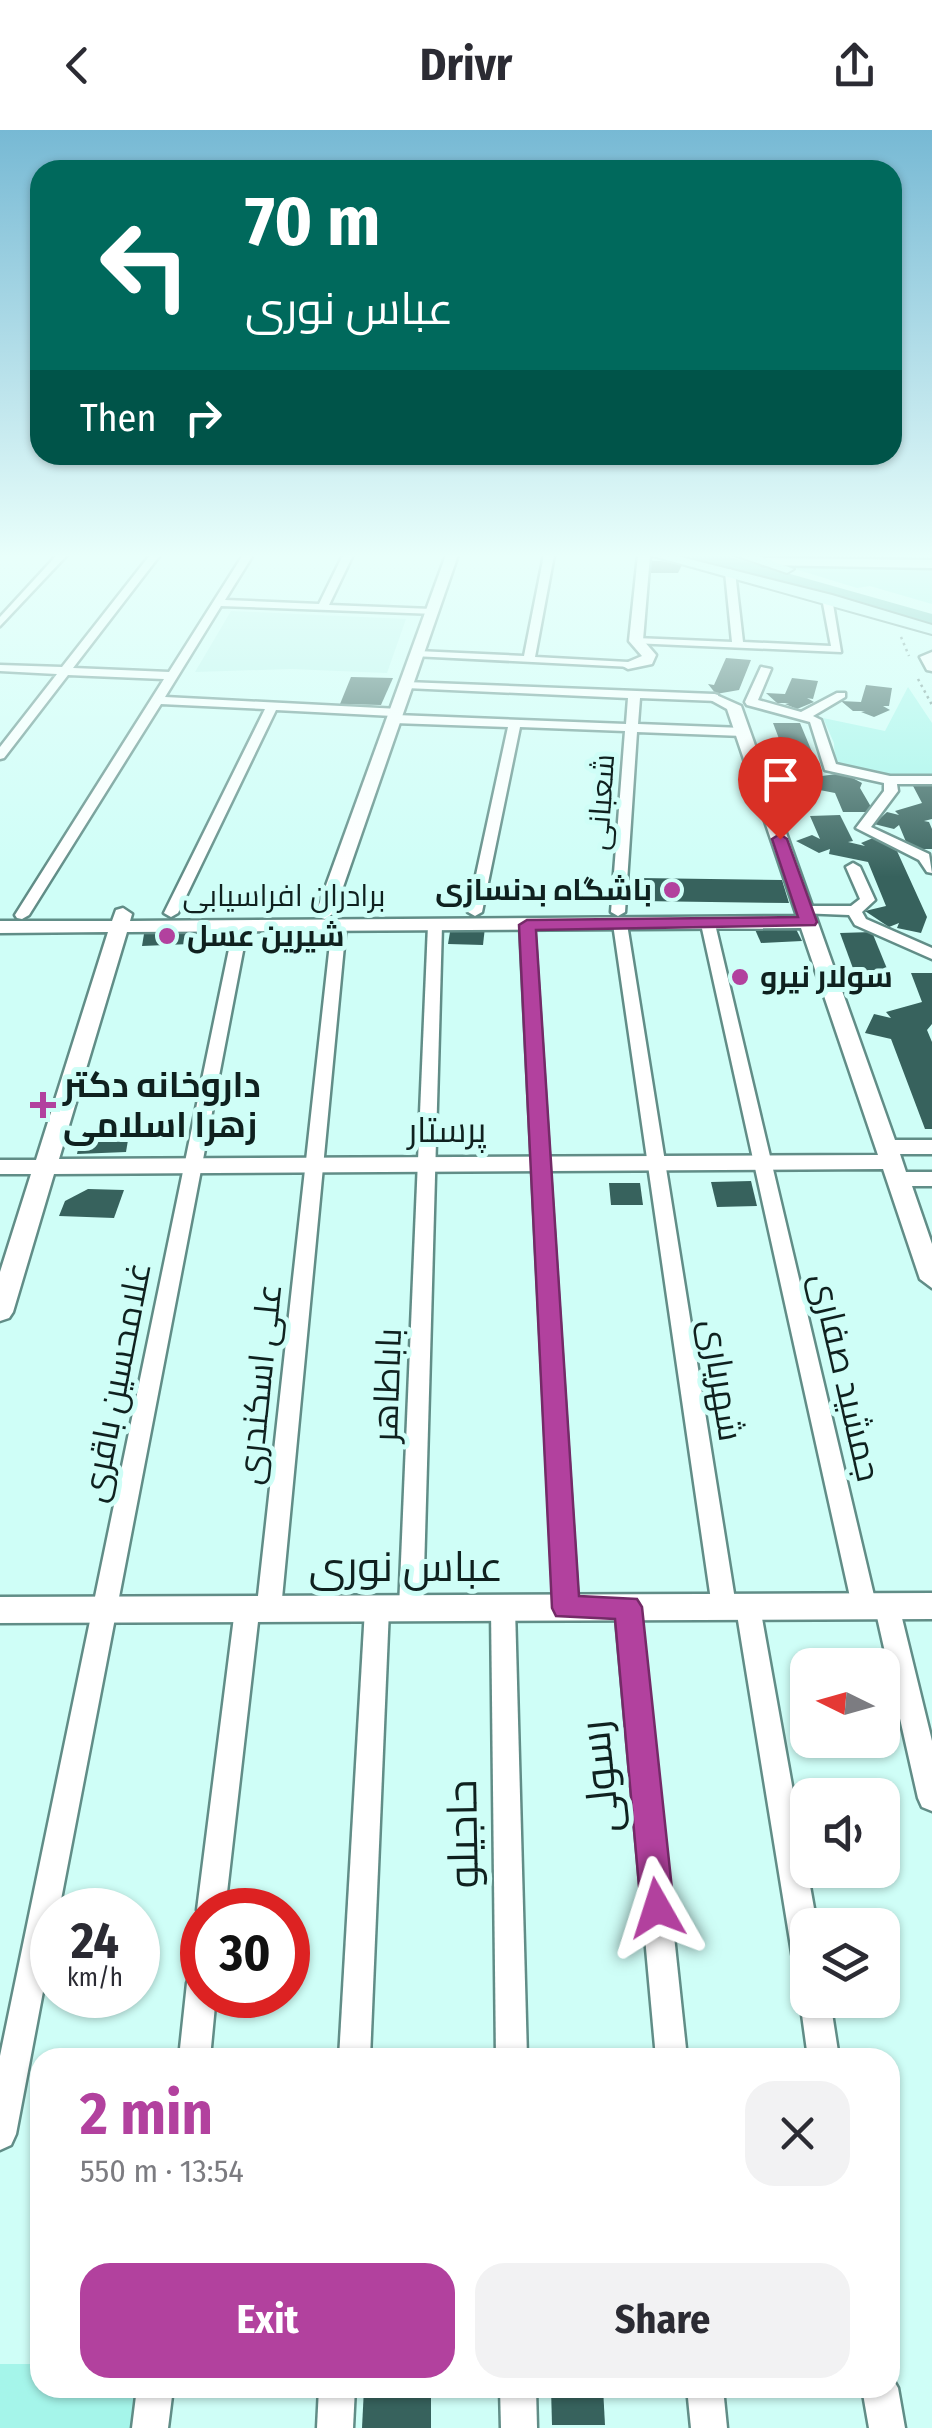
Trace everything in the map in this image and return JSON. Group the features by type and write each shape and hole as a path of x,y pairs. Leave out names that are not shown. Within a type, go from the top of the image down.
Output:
{"street":[{"path":"0,755 72,662"},
{"path":"22,915 181,662"},
{"path":"332,919 414,662"},
{"path":"589,662 641,662"},
{"path":"0,668 172,676"},
{"path":"765,668 751,702 815,720 830,767 890,780 932,780"},
{"path":"406,686 714,698 734,706 932,1280"},
{"name":"شعبانی","path":"634,695 619,918 656,1164"},
{"path":"801,716 841,695"},
{"path":"155,700 514,723 743,732"},
{"path":"172,913 272,706"},
{"path":"475,912 514,723"},
{"path":"890,780 891,791 864,828 924,857 932,869"},
{"path":"806,916 854,911 868,900 853,867"},
{"path":"854,911 860,922 932,954"},
{"name":"برادران افراسیابی","path":"0,915 241,925 475,912 708,924 806,916"},
{"name":"برادران افراسیابی","path":"0,927 172,913 435,925 806,916"},
{"name":"علی اسکندری","path":"214,1888 258,1609 314,1165 332,919"},
{"path":"0,1312 121,920"},
{"name":"جمشید صفاری","path":"708,924 876,1606 932,1798"},
{"name":"غلامحسین باقری","path":"0,2134 241,925"},
{"name":"باباطاهر","path":"412,1608 435,925"},
{"path":"527,925 566,1608"},
{"path":"914,946 932,934"},
{"name":"پرستار","path":"894,1163 932,1147"},
{"name":"پرستار","path":"0,1167 894,1163 932,1178"},
{"name":"شهریاری","path":"656,1164 736,1607 798,1908"},
{"name":"عباس نوری","path":"0,1610 932,1606"},
{"name":"رسولى","path":"628,1607 671,2048"},
{"path":"355,2048 377,1608"},
{"name":"حاجیلو","path":"502,1608 512,2048"},
{"path":"195,2048 198,2018"},
{"path":"817,2018 822,2048"},
{"path":"150,2428 154,2398"},
{"path":"334,2428 336,2398"},
{"path":"518,2398 519,2428"},
{"path":"706,2398 709,2428"},
{"path":"882,2398 887,2428"}],"path":[{"path":"913,662 932,705"}],"shaded area":[{"path":"201,662 391,662 387,673 291,669 195,672"}],"green space":[{"path":"908,687 932,723 932,776 896,777 835,764 834,743 823,718 885,731"},
{"path":"0,2364 30,2364 30,2398 139,2398 135,2428 0,2428"}],"building":[{"path":"724,662 750,662 739,690 716,694 708,684 714,685"},
{"path":"351,677 393,678 381,705 340,704"},
{"path":"792,678 818,681 813,699 807,698 814,702 797,709 785,704 789,703 777,703 766,693 785,694"},
{"path":"866,685 892,688 889,706 883,706 890,710 874,717 861,712 865,711 853,711 841,701 861,702"},
{"path":"773,723 800,723 822,776 843,773 862,783 860,788 874,812 843,812 835,793 789,784 774,774 791,770"},
{"path":"932,783 932,819 924,821 932,829 932,849 909,849 899,825 894,829 874,824 887,812 899,815 895,811 922,803 912,784"},
{"path":"840,815 853,841 848,842 865,846 861,843 873,838 897,851 927,917 921,933 897,928 899,923 889,927 865,911 886,906 868,862 829,854 830,849 819,853 796,841 812,835 820,839 810,816"},
{"path":"638,878 782,880 789,903 639,901"},
{"path":"793,923 802,941 761,943 753,925"},
{"path":"456,926 485,927 483,945 448,944 450,932"},
{"name":"شیرین عسل","path":"192,927 190,944 142,946 145,928"},
{"path":"872,932 892,981 858,982 840,933"},
{"path":"911,973 932,973 932,1024 927,1030 932,1042 932,1129 925,1129 891,1039 865,1033 874,1014 891,1018 886,1012 922,1002"},
{"path":"130,1128 126,1152 77,1154 82,1130"},
{"path":"751,1181 757,1206 717,1207 711,1182"},
{"path":"609,1183 640,1183 643,1205 611,1205"},
{"path":"88,1189 124,1190 114,1218 59,1216 65,1201"},
{"path":"364,2398 431,2398 431,2428 362,2428"},
{"path":"551,2398 604,2398 605,2425 552,2425"}],"place":[{"name":"باشگاه بدنسازی","path":"672,890"},
{"name":"شیرین عسل","path":"167,936"},
{"name":"سولار نیرو","path":"740,977"},
{"name":"داروخانه دکتر زهرا اسلامی","path":"43,1105"}],"route":[{"path":"657,1908 628,1607 566,1608 527,925 808,922 780,839"}]}
